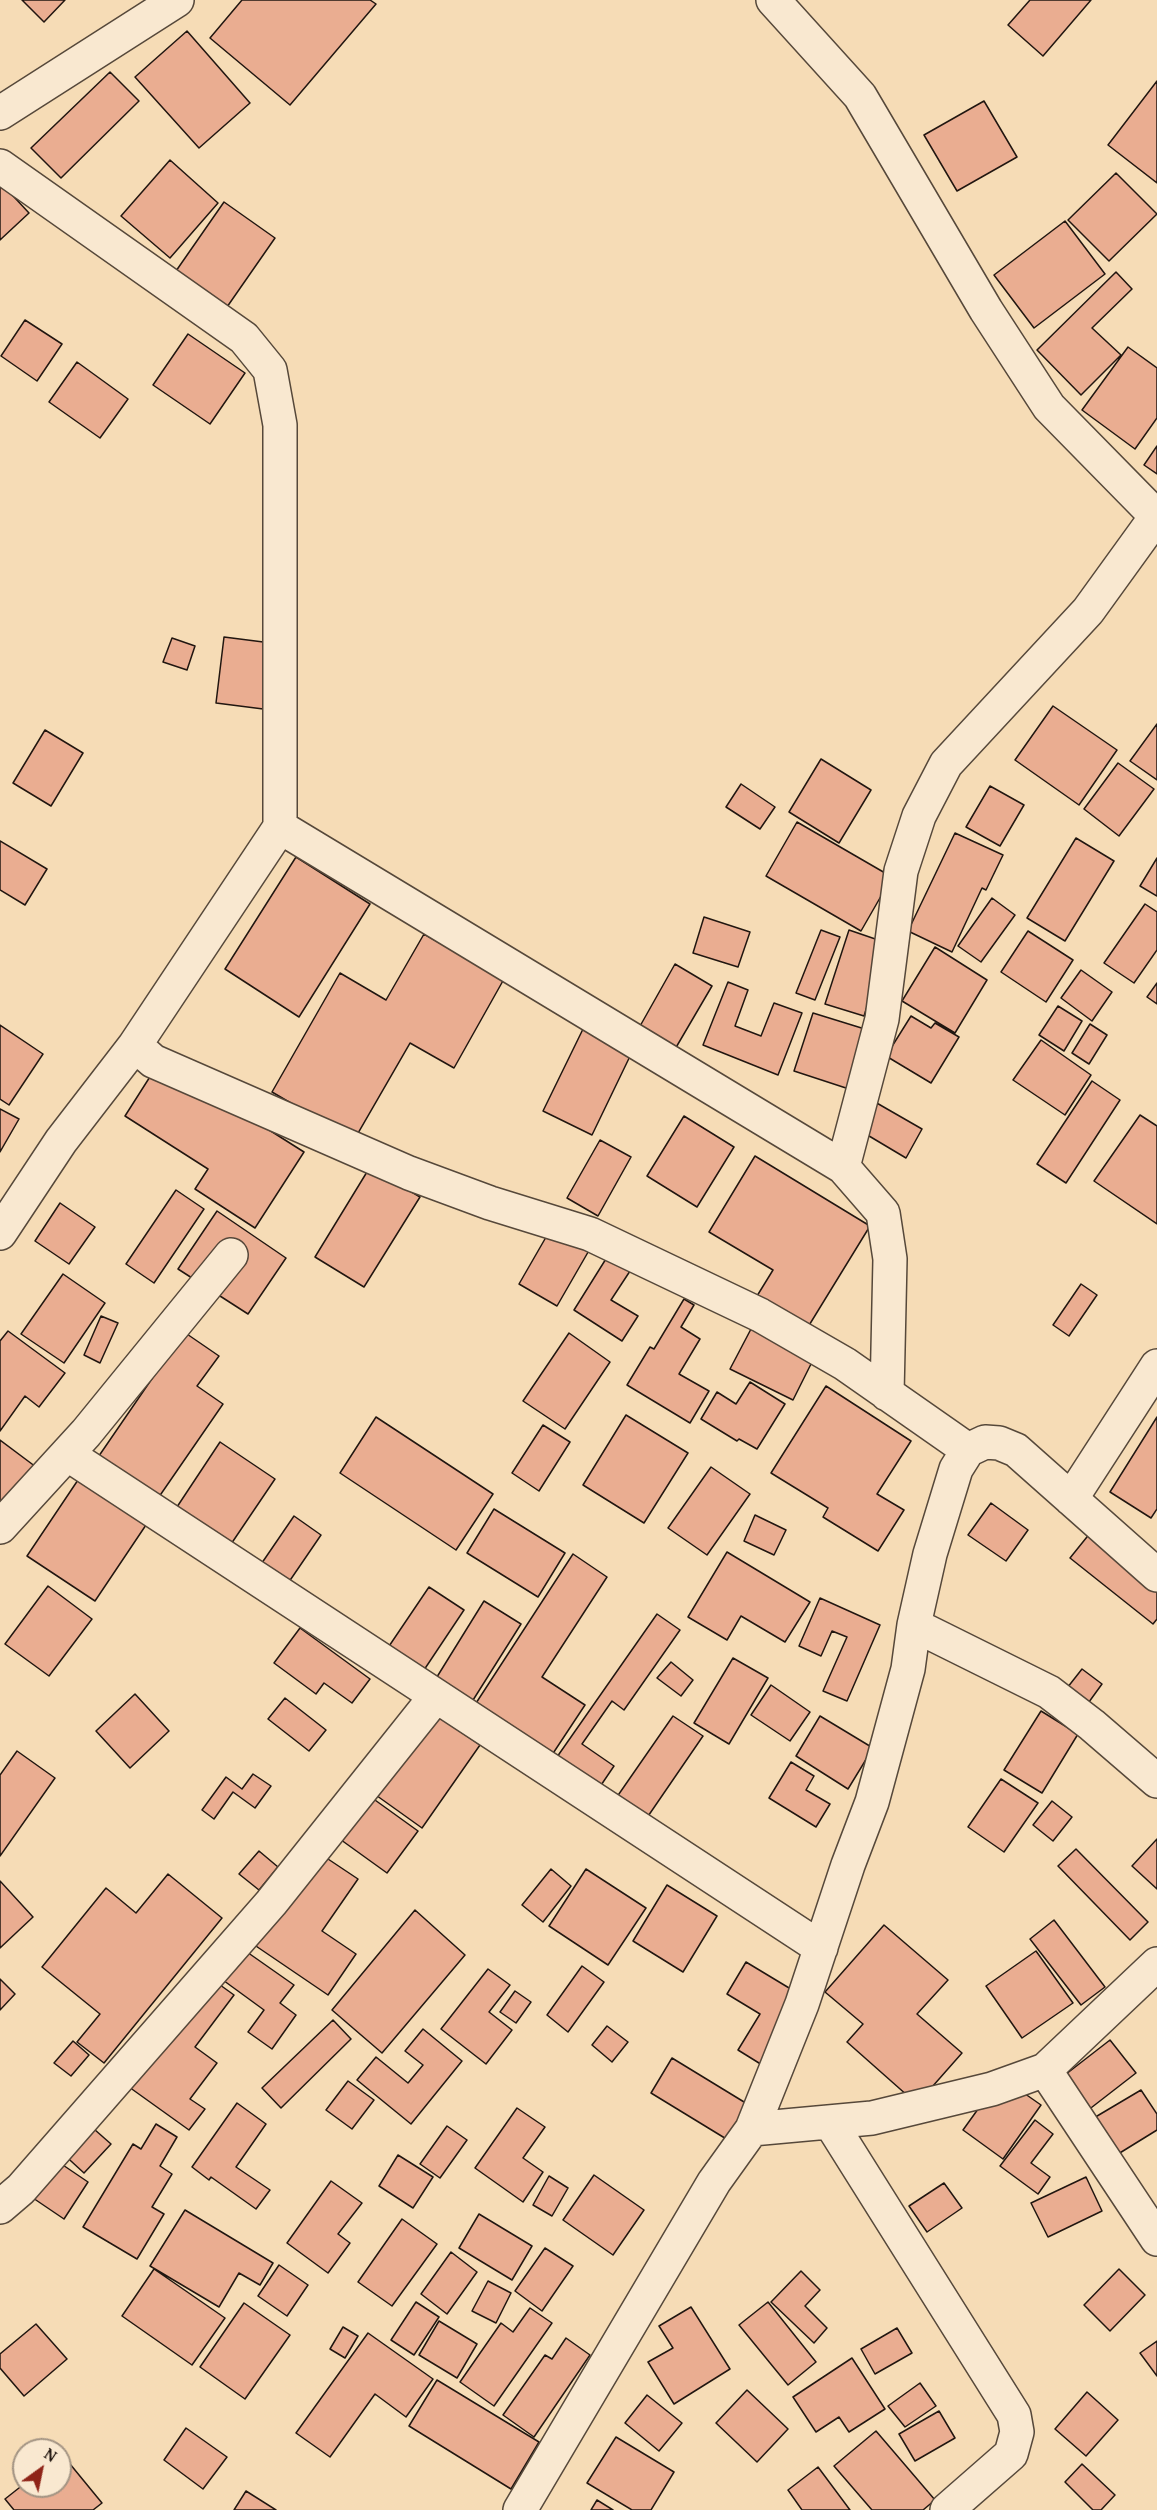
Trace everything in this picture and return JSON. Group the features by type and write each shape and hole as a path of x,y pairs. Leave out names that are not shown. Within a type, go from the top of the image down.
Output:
{"street":[{"path":"0,113 177,0"},
{"path":"773,0 860,96 986,310 1049,407 1157,517 1088,611 946,764 919,816 901,871 882,1019 843,1167"},
{"path":"0,166 244,338 270,370 279,425 280,827 135,1046 60,1141 0,1233"},
{"path":"280,827 843,1167 883,1214 890,1259 887,1394"},
{"path":"135,1046 153,1061 409,1173 490,1203 590,1234 760,1315 845,1364 968,1450"},
{"path":"0,1527 67,1454 231,1255"},
{"path":"1071,1499 1157,1365"},
{"path":"519,2510 714,2182 752,2129 802,2004 849,1864 873,1802 908,1669 914,1625 930,1554 956,1469 968,1450 985,1442 999,1443 1016,1450 1157,1575"},
{"path":"67,1454 821,1948"},
{"path":"914,1625 1049,1692 1092,1725 1157,1781"},
{"path":"0,2207 21,2189 271,1903 436,1696"},
{"path":"752,2129 872,2118 992,2089 1045,2070 1157,1964"},
{"path":"1045,2070 1157,2239"},
{"path":"830,2122 1014,2415 1017,2432 1011,2454 947,2510"}],"building":[{"path":"22,0 65,0 44,22"},
{"path":"242,0 370,0 376,4 290,105 210,38"},
{"path":"1030,0 1091,0 1043,56 1008,25"},
{"path":"187,31 250,103 199,148 135,77"},
{"path":"110,72 139,101 61,178 31,148"},
{"path":"1157,81 1157,183 1108,145"},
{"path":"984,101 1017,157 957,191 924,135"},
{"path":"170,160 218,203 170,258 121,216"},
{"path":"1116,173 1157,214 1109,261 1068,220"},
{"path":"0,182 29,213 0,240"},
{"path":"224,202 275,238 227,307 176,271"},
{"path":"1065,221 1105,274 1034,328 994,275"},
{"path":"1116,272 1132,289 1092,328 1121,355 1081,395 1037,350"},
{"path":"25,320 62,344 37,381 1,356"},
{"path":"188,334 245,373 210,424 153,385"},
{"path":"1128,347 1157,368 1157,418 1135,449 1082,410"},
{"path":"77,362 128,399 100,438 49,402"},
{"path":"1157,446 1157,474 1144,465"},
{"path":"224,637 279,644 271,710 216,703"},
{"path":"172,638 195,646 187,670 163,662"},
{"path":"1053,706 1117,750 1079,805 1015,760"},
{"path":"1157,724 1157,780 1130,761"},
{"path":"45,730 83,753 51,806 13,783"},
{"path":"821,759 871,790 839,843 789,812"},
{"path":"1118,763 1154,789 1119,836 1084,809"},
{"path":"741,784 775,807 760,829 726,807"},
{"path":"990,786 1024,805 1000,846 966,827"},
{"path":"797,822 892,877 861,931 766,876"},
{"path":"955,833 1003,855 986,890 982,888 952,952 908,931"},
{"path":"1076,838 1114,861 1065,941 1027,918"},
{"path":"0,841 47,869 25,905 0,890"},
{"path":"296,857 370,904 299,1017 225,969"},
{"path":"1157,858 1157,896 1140,886"},
{"path":"992,898 1015,915 981,962 958,946"},
{"path":"1145,904 1157,912 1157,950 1134,983 1104,963"},
{"path":"704,917 750,932 738,967 693,953"},
{"path":"821,930 840,937 815,1000 796,993"},
{"path":"849,930 887,943 864,1016 825,1004"},
{"path":"1028,931 1073,960 1046,1002 1001,972"},
{"path":"424,934 504,979 454,1068 410,1043 354,1140 272,1092 340,973 386,1000"},
{"path":"935,947 987,980 955,1033 902,1001"},
{"path":"675,964 712,986 671,1056 635,1035"},
{"path":"1081,970 1112,992 1092,1021 1061,998"},
{"path":"728,982 748,990 735,1026 761,1036 774,1003 802,1013 778,1075 703,1045"},
{"path":"1157,983 1157,1004 1147,997"},
{"path":"1058,1006 1082,1021 1064,1051 1039,1035"},
{"path":"813,1013 868,1030 849,1089 794,1071"},
{"path":"911,1016 931,1028 935,1023 959,1037 931,1083 886,1056"},
{"path":"1090,1024 1107,1035 1089,1064 1072,1053"},
{"path":"0,1025 43,1054 9,1105 0,1099"},
{"path":"584,1027 633,1050 592,1135 543,1111"},
{"path":"1041,1040 1091,1075 1065,1115 1013,1080"},
{"path":"160,1061 304,1152 255,1228 195,1189 208,1169 125,1116"},
{"path":"1092,1081 1120,1100 1066,1183 1037,1164"},
{"path":"875,1102 922,1129 906,1158 859,1130"},
{"path":"0,1109 19,1119 0,1152"},
{"path":"1140,1115 1157,1126 1157,1224 1094,1181"},
{"path":"684,1116 734,1147 697,1207 647,1176"},
{"path":"600,1140 631,1157 598,1216 567,1198"},
{"path":"755,1156 870,1226 808,1327 757,1296 773,1270 709,1232"},
{"path":"370,1167 420,1197 364,1287 315,1257"},
{"path":"176,1190 204,1209 154,1283 126,1264"},
{"path":"60,1203 95,1227 69,1264 35,1241"},
{"path":"217,1211 286,1258 248,1314 178,1269"},
{"path":"553,1225 591,1247 557,1306 519,1284"},
{"path":"609,1254 632,1268 611,1300 638,1316 622,1341 574,1310"},
{"path":"63,1274 105,1303 64,1363 21,1334"},
{"path":"1081,1284 1097,1295 1069,1336 1053,1325"},
{"path":"684,1299 694,1305 681,1327 700,1339 679,1374 709,1391 690,1423 627,1385 650,1347 654,1349"},
{"path":"101,1316 118,1323 100,1363 84,1355"},
{"path":"751,1329 813,1360 793,1400 730,1369"},
{"path":"8,1331 65,1373 39,1407 25,1396 0,1431 0,1341"},
{"path":"184,1332 219,1356 197,1386 223,1404 152,1507 92,1466"},
{"path":"569,1333 610,1362 565,1429 523,1401"},
{"path":"750,1382 785,1404 757,1449 739,1439 737,1441 701,1419 717,1392 736,1404"},
{"path":"826,1386 911,1441 877,1494 904,1510 878,1551 823,1517 828,1508 771,1473"},
{"path":"626,1415 688,1453 644,1523 583,1485"},
{"path":"376,1417 493,1494 456,1550 340,1473"},
{"path":"1157,1417 1157,1509 1151,1518 1110,1492"},
{"path":"543,1425 570,1442 539,1491 512,1473"},
{"path":"0,1440 40,1470 0,1524"},
{"path":"220,1442 275,1479 225,1553 171,1516"},
{"path":"711,1467 750,1494 707,1555 668,1528"},
{"path":"82,1474 150,1519 95,1601 27,1556"},
{"path":"991,1503 1028,1530 1006,1561 968,1535"},
{"path":"494,1509 565,1553 538,1597 467,1553"},
{"path":"755,1515 786,1530 774,1555 744,1541"},
{"path":"294,1516 321,1535 280,1595 253,1576"},
{"path":"1099,1522 1157,1569 1157,1619 1153,1624 1070,1558"},
{"path":"727,1552 810,1602 785,1642 741,1616 727,1640 688,1617"},
{"path":"573,1554 607,1577 542,1677 585,1705 544,1767 467,1717"},
{"path":"48,1586 92,1619 49,1676 5,1644"},
{"path":"429,1587 464,1610 414,1685 379,1661"},
{"path":"820,1598 880,1625 847,1701 823,1691 847,1637 832,1631 821,1656 799,1646"},
{"path":"484,1601 521,1624 463,1716 427,1693"},
{"path":"657,1614 680,1630 624,1710 612,1701 582,1744 614,1766 593,1797 550,1767"},
{"path":"300,1628 370,1679 352,1703 324,1683 316,1694 274,1663"},
{"path":"733,1658 768,1678 729,1744 694,1723"},
{"path":"671,1662 693,1680 681,1696 657,1678"},
{"path":"1082,1669 1102,1684 1081,1713 1060,1697"},
{"path":"771,1685 810,1712 790,1741 751,1715"},
{"path":"135,1694 169,1731 130,1768 96,1731"},
{"path":"285,1698 326,1730 309,1751 268,1719"},
{"path":"430,1711 480,1745 422,1828 373,1793"},
{"path":"1041,1711 1078,1734 1042,1793 1004,1770"},
{"path":"673,1716 703,1736 642,1825 612,1804"},
{"path":"820,1716 873,1748 848,1789 796,1756"},
{"path":"17,1751 55,1778 0,1856 0,1775"},
{"path":"791,1762 814,1776 806,1790 830,1804 816,1827 769,1798"},
{"path":"253,1774 271,1786 255,1808 233,1792 214,1819 202,1810 226,1777 242,1789"},
{"path":"1001,1779 1038,1803 1004,1852 968,1827"},
{"path":"368,1795 418,1831 387,1873 337,1837"},
{"path":"1052,1801 1072,1817 1053,1841 1033,1825"},
{"path":"1157,1839 1157,1889 1132,1866"},
{"path":"313,1849 358,1879 322,1931 356,1954 328,1995 250,1942"},
{"path":"1076,1849 1148,1922 1130,1940 1058,1866"},
{"path":"259,1851 278,1867 259,1890 239,1874"},
{"path":"551,1869 571,1886 543,1922 522,1905"},
{"path":"586,1869 646,1908 608,1965 549,1926"},
{"path":"168,1874 222,1918 104,2063 77,2042 100,2014 42,1967 106,1888 136,1913"},
{"path":"0,1881 33,1917 0,1948"},
{"path":"667,1885 717,1916 683,1972 633,1941"},
{"path":"415,1910 465,1955 382,2053 332,2010"},
{"path":"1054,1920 1105,1987 1081,2005 1030,1939"},
{"path":"884,1925 948,1980 917,2014 962,2053 917,2104 847,2042 863,2024 825,1992"},
{"path":"237,1945 294,1985 280,2003 296,2015 272,2049 248,2032 264,2010 216,1975"},
{"path":"1036,1951 1073,2003 1022,2038 986,1986"},
{"path":"746,1962 809,2000 767,2068 738,2050 760,2014 727,1994"},
{"path":"582,1966 604,1982 568,2032 547,2015"},
{"path":"488,1969 510,1985 489,2012 512,2030 486,2064 441,2029"},
{"path":"209,1977 234,1995 195,2047 217,2063 190,2099 205,2109 189,2130 129,2087"},
{"path":"0,1979 15,1994 0,2010"},
{"path":"515,1991 531,2002 516,2023 500,2012"},
{"path":"333,2020 351,2039 281,2108 262,2088"},
{"path":"607,2026 628,2042 612,2062 592,2045"},
{"path":"423,2029 462,2061 411,2124 357,2080 376,2057 408,2083 423,2065 405,2051"},
{"path":"1110,2040 1136,2073 1087,2111 1061,2078"},
{"path":"73,2041 89,2055 71,2076 54,2063"},
{"path":"672,2058 749,2105 728,2140 651,2093"},
{"path":"1001,2077 1041,2105 1003,2159 963,2130"},
{"path":"348,2081 374,2100 352,2129 326,2110"},
{"path":"1141,2090 1157,2114 1157,2130 1110,2159 1087,2122"},
{"path":"237,2103 266,2124 236,2167 270,2190 256,2209 211,2177 209,2180 192,2167"},
{"path":"517,2108 545,2127 523,2158 543,2172 523,2202 475,2168"},
{"path":"1035,2120 1053,2134 1031,2163 1050,2177 1038,2194 1000,2166"},
{"path":"86,2122 111,2144 84,2173 59,2150"},
{"path":"156,2124 177,2137 160,2166 172,2174 152,2207 164,2214 137,2259 83,2227 133,2144 141,2149"},
{"path":"447,2126 467,2140 440,2178 420,2164"},
{"path":"398,2155 433,2177 413,2208 379,2186"},
{"path":"54,2159 88,2182 64,2219 30,2196"},
{"path":"594,2175 644,2210 613,2255 563,2220"},
{"path":"549,2176 568,2188 552,2216 533,2205"},
{"path":"1086,2177 1102,2211 1048,2237 1031,2203"},
{"path":"331,2181 362,2203 338,2234 350,2243 328,2273 287,2243"},
{"path":"944,2183 962,2208 927,2232 909,2206"},
{"path":"185,2210 273,2263 260,2285 239,2273 219,2307 150,2266"},
{"path":"479,2214 532,2246 512,2280 459,2248"},
{"path":"402,2219 437,2244 392,2306 358,2282"},
{"path":"545,2248 573,2266 542,2311 515,2291"},
{"path":"451,2252 477,2272 447,2314 421,2294"},
{"path":"279,2265 308,2285 287,2316 258,2296"},
{"path":"154,2269 225,2318 192,2365 122,2316"},
{"path":"1119,2269 1145,2295 1110,2331 1084,2305"},
{"path":"801,2271 820,2290 805,2306 827,2328 814,2343 771,2302"},
{"path":"488,2281 511,2293 496,2323 472,2311"},
{"path":"416,2302 439,2317 414,2355 391,2340"},
{"path":"768,2302 816,2362 788,2385 739,2325"},
{"path":"244,2303 290,2335 245,2399 200,2367"},
{"path":"691,2307 730,2369 674,2404 648,2362 673,2348 659,2326"},
{"path":"530,2308 552,2323 494,2406 460,2382 501,2323 513,2332"},
{"path":"439,2321 477,2344 457,2378 419,2355"},
{"path":"36,2324 67,2359 24,2396 0,2368 0,2354"},
{"path":"343,2327 358,2336 345,2358 330,2349"},
{"path":"897,2328 912,2353 875,2374 861,2349"},
{"path":"368,2333 433,2379 406,2417 375,2394 330,2457 296,2433"},
{"path":"566,2338 590,2355 534,2437 503,2415 545,2355 552,2359"},
{"path":"1157,2341 1157,2376 1140,2353"},
{"path":"852,2358 885,2409 849,2432 839,2417 816,2432 793,2397"},
{"path":"437,2380 539,2442 511,2489 409,2426"},
{"path":"920,2383 936,2406 905,2427 888,2406"},
{"path":"747,2390 788,2429 757,2462 716,2423"},
{"path":"1087,2392 1118,2420 1086,2456 1055,2429"},
{"path":"647,2395 682,2423 659,2451 625,2423"},
{"path":"939,2411 955,2438 915,2461 899,2434"},
{"path":"186,2428 227,2457 203,2489 164,2460"},
{"path":"876,2431 935,2500 923,2510 872,2510 834,2466"},
{"path":"616,2437 674,2472 651,2510 632,2510 587,2483"},
{"path":"1082,2464 1115,2495 1101,2510 1093,2510 1065,2482"},
{"path":"72,2466 102,2503 93,2510 14,2510 5,2499 12,2493 12,2498 72,2498"},
{"path":"818,2467 850,2510 802,2510 788,2490"},
{"path":"246,2491 276,2510 234,2510"},
{"path":"597,2500 613,2510 591,2510"}]}
